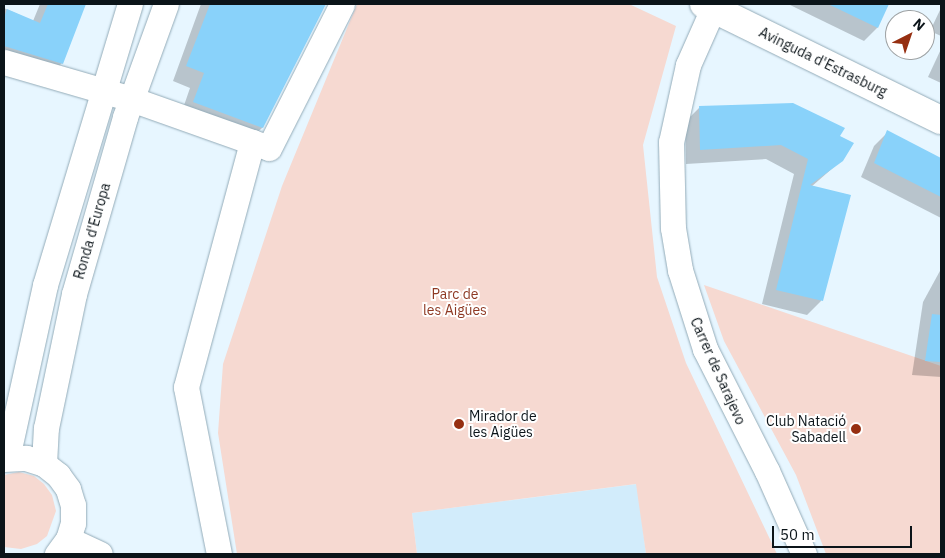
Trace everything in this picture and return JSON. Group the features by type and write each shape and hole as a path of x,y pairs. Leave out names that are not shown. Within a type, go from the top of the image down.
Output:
{"main road":[{"name":"Avinguda d'Estrasburg","path":"715,5 766,23 941,108"},
{"name":"Avinguda d'Estrasburg","path":"715,5 941,120"}],"street":[{"path":"100,554 62,547 73,523 73,505 68,489 58,475 44,464 26,458 5,459 45,285 102,91 130,4"},
{"name":"Ronda d'Europa","path":"44,464 46,428 74,294 131,99 166,4"},
{"path":"4,62 131,99 269,148 342,4"},
{"name":"Carrer de Sarajevo","path":"715,5 688,64 671,142 673,228 680,270 706,348 772,480 804,554"},
{"path":"219,554 186,387 252,142"}],"shaded area":[{"path":"637,484 646,554 417,554 412,513"}],"green space":[{"name":"Parc de les Aigües","path":"357,4 629,4 676,26 643,145 657,277 686,363 777,554 646,554 636,484 412,513 417,554 237,554 218,433 223,364 282,186"},
{"name":"Club Natació Sabadell","path":"704,285 941,366 941,554 826,554 796,475 724,341"},
{"path":"19,472 34,476 44,484 52,495 56,511 47,536 37,544 21,549 4,547 4,475"}],"building":[{"path":"48,4 86,4 63,64 4,46 4,18 7,9 40,23"},
{"path":"210,4 326,4 263,128 193,102 204,73 186,66"},
{"path":"828,4 889,4 878,28"},
{"path":"793,103 845,128 840,136 854,143 843,161 810,185 851,195 823,301 776,290 808,159 781,145 700,150 699,106"},
{"path":"887,130 941,158 941,197 874,163"},
{"path":"932,314 941,315 941,362 925,361"}],"place":[{"name":"Mirador de les Aigües","path":"459,424"},
{"name":"Club Natació Sabadell","path":"856,429"}]}
